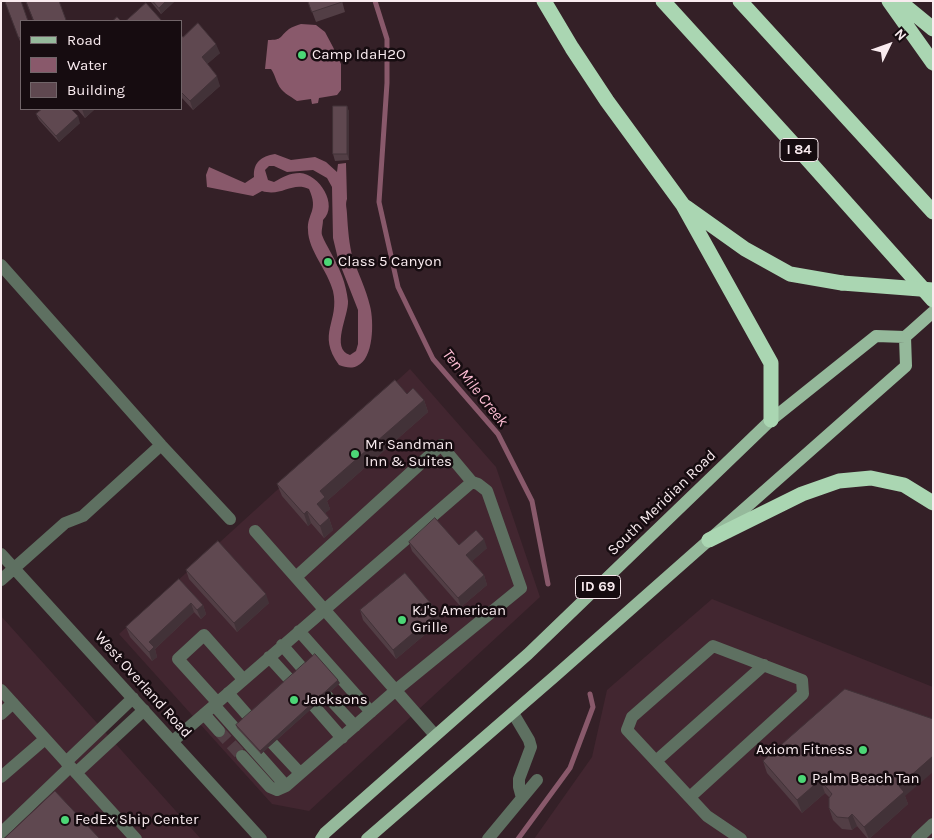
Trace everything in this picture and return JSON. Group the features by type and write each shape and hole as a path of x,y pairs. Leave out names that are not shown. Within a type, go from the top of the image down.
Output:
{"highway":[{"path":"544,1 607,101 682,204 771,363 771,420"},
{"name":"I 84","path":"663,1 933,300"},
{"path":"740,1 933,212"},
{"path":"889,1 933,63"},
{"path":"899,1 933,29"},
{"path":"682,204 745,248 790,274 842,283 933,290"},
{"path":"709,540 802,494 839,481 870,478 904,485 933,503"}],"main road":[{"path":"905,337 933,312"},
{"name":"South Meridian Road","path":"321,839 325,833 528,654 771,420 876,336 905,337"},
{"name":"ID 69","path":"367,839 513,713 906,366 905,337"}],"street":[{"path":"1,265 161,445 230,519"},
{"path":"1,580 65,523 83,516 161,445"},
{"path":"242,756 270,787 277,790 286,786 396,690 521,588 487,491 472,482 441,445 296,577"},
{"path":"173,741 472,482"},
{"path":"255,531 436,735"},
{"name":"West Overland Road","path":"1,554 261,839"},
{"path":"299,631 371,712"},
{"path":"244,679 204,635 178,659 212,707 286,786"},
{"path":"282,645 303,669"},
{"path":"690,798 803,694 802,680 712,646 632,717 627,730 690,798 707,816 741,839"},
{"path":"269,657 290,680"},
{"path":"656,761 764,665"},
{"path":"1,690 136,839"},
{"path":"228,693 249,718"},
{"path":"326,695 354,726"},
{"path":"1,833 71,767 133,698"},
{"path":"1,714 13,703"},
{"path":"314,706 342,738"},
{"path":"212,707 219,731"},
{"path":"71,767 144,710"},
{"path":"513,713 529,740 531,747 520,779 519,787 522,798"},
{"path":"1,777 45,739"},
{"path":"272,743 300,773"},
{"path":"488,839 537,780"},
{"path":"916,839 933,824"}],"shaded area":[{"path":"410,369 496,467 540,597 309,811 272,804 119,634"},
{"path":"712,599 933,687 933,839 534,839 592,757 607,690"},
{"path":"1,616 201,839 1,839"}],"water":[{"name":"Camp IdaH2O","path":"301,24 316,25 325,32 341,64 341,90 337,95 319,98 318,103 312,104 311,99 297,101 286,94 279,87 271,69 265,69 268,40 279,39 289,29"},
{"name":"Class 5 Canyon","path":"275,154 291,160 315,157 326,162 337,172 338,164 346,163 348,231 353,259 368,300 372,321 370,348 363,362 355,367 350,368 339,365 332,354 329,344 334,311 333,291 309,238 308,224 313,202 309,189 297,187 275,192 262,191 253,196 207,187 206,175 209,167 245,183 254,177 255,168 259,161","holes":["269,166 274,166 287,172 313,170 327,178 332,187 333,238 338,259 358,310 358,344 356,351 350,355 344,352 341,346 342,331 348,307 346,288 340,270 322,233 323,220 329,206 325,191 314,179 300,173 286,176 274,182 268,180 265,170"]}],"building":[{"path":"5,1 21,1 28,20 20,20 19,38"},
{"path":"26,1 59,1 66,20 34,20"},
{"path":"153,1 166,1 159,8"},
{"path":"308,1 341,1 342,2 312,12"},
{"path":"146,3 161,20 127,20"},
{"path":"198,23 216,44 202,57 217,76 190,101 182,93 183,37"},
{"path":"333,106 347,106 347,154 333,154"},
{"path":"41,110 72,110 78,116 56,136 36,114"},
{"name":"Mr Sandman Inn & Suites","path":"395,380 407,394 413,388 424,400 320,491 325,497 317,504 329,518 320,526 307,511 304,514 277,484"},
{"path":"435,518 459,545 476,530 484,539 466,555 484,575 458,598 409,542"},
{"path":"218,541 266,594 234,623 186,570"},
{"name":"KJ's American Grille","path":"405,573 438,612 393,650 360,610"},
{"path":"179,579 203,605 197,610 191,603 149,642 154,647 149,652 126,627"},
{"name":"Jacksons","path":"315,654 338,680 260,751 236,725"},
{"name":"Axiom Fitness","path":"845,689 933,719 933,756 899,786 904,792 864,827 852,814 848,818 837,817 829,808 829,798 832,794 820,780 797,800 763,761"},
{"path":"55,791 100,839 4,839"}],"waterway":[{"name":"Ten Mile Creek","path":"375,1 387,39 387,83 379,202 398,287 433,359 498,434 532,501 548,584"},
{"name":"Ten Mile Creek","path":"518,839 570,768 593,707 590,694"}],"tunnel":[{"path":"219,731 242,756"}],"place":[{"name":"Camp IdaH2O","path":"302,55"},
{"name":"Class 5 Canyon","path":"328,262"},
{"name":"Mr Sandman Inn & Suites","path":"355,454"},
{"name":"KJ's American Grille","path":"402,620"},
{"name":"Jacksons","path":"294,700"},
{"name":"Axiom Fitness","path":"863,750"},
{"name":"Palm Beach Tan","path":"802,779"},
{"name":"FedEx Ship Center","path":"65,820"}]}
